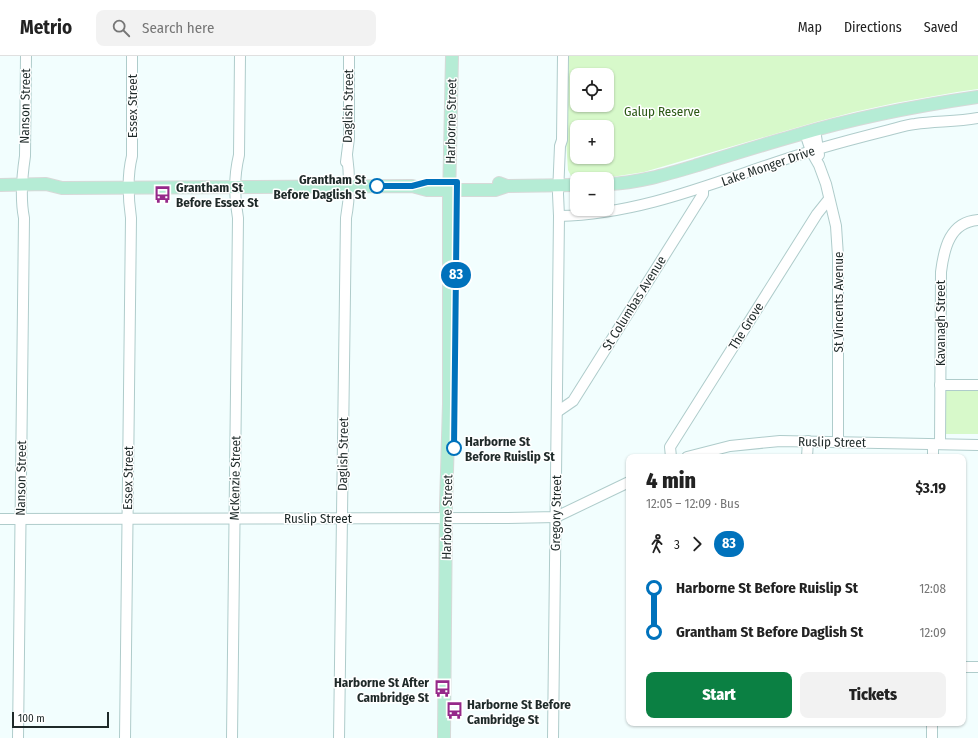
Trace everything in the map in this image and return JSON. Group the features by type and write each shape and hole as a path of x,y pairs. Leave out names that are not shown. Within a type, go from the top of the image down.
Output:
{"main road":[{"name":"Harborne Street","path":"452,56 453,186"},
{"name":"Harborne Street","path":"450,738 450,315 458,56"},
{"name":"Lake Monger Drive","path":"614,184 653,178 810,131 893,112 978,97"},
{"path":"0,191 46,184 62,188 412,186 427,182 453,186 495,182 507,186 567,185"},
{"path":"0,185 25,188"},
{"name":"Harborne Street","path":"444,738 450,518"}],"street":[{"name":"Nanson Street","path":"18,738 24,218 26,205 26,56"},
{"name":"Essex Street","path":"125,738 132,187 128,171 132,156 132,56"},
{"name":"McKenzie Street","path":"232,738 238,218 235,205 239,187 235,170 239,155 240,56"},
{"name":"Daglish Street","path":"339,738 346,218 343,204 346,187 349,138 349,56"},
{"name":"Gregory Street","path":"553,738 558,203 567,185 560,146 562,140 563,56"},
{"name":"Lake Monger Drive","path":"559,216 584,216 642,205 703,188 815,150 915,124 962,121 978,118"},
{"name":"St Vincents Avenue","path":"810,131 826,184 836,226 838,256 838,441"},
{"name":"St Columbas Avenue","path":"557,412 573,401 703,194 703,188"},
{"name":"The Grove","path":"671,454 670,447 817,214 829,199"},
{"name":"Kavanagh Street","path":"934,454 936,444 940,385 941,272 944,255 951,236 956,228 966,222 978,220"},
{"path":"940,385 978,385"},
{"name":"Ruslip Street","path":"699,454 730,446 780,441 978,444"},
{"path":"807,454 808,441"},
{"name":"Ruslip Street","path":"0,519 556,517 626,483"},
{"path":"966,667 978,667"},
{"path":"932,726 932,738"}],"green space":[{"name":"Galup Reserve","path":"566,56 978,56 978,89 895,103 854,112 644,172 614,177 614,172 570,172 570,174 568,170 566,140"},
{"path":"978,388 978,434 943,434 944,393 949,389"}],"bus line":[{"name":"83","path":"377,186 412,186 427,182 457,182 454,448"}],"place":[{"name":"Grantham St Before Daglish St","path":"377,186"},
{"name":"Grantham St Before Essex St","path":"163,194"},
{"name":"Harborne St Before Ruislip St","path":"454,448"},
{"name":"Harborne St After Cambridge St","path":"442,689"},
{"name":"Harborne St Before Cambridge St","path":"454,711"}]}
